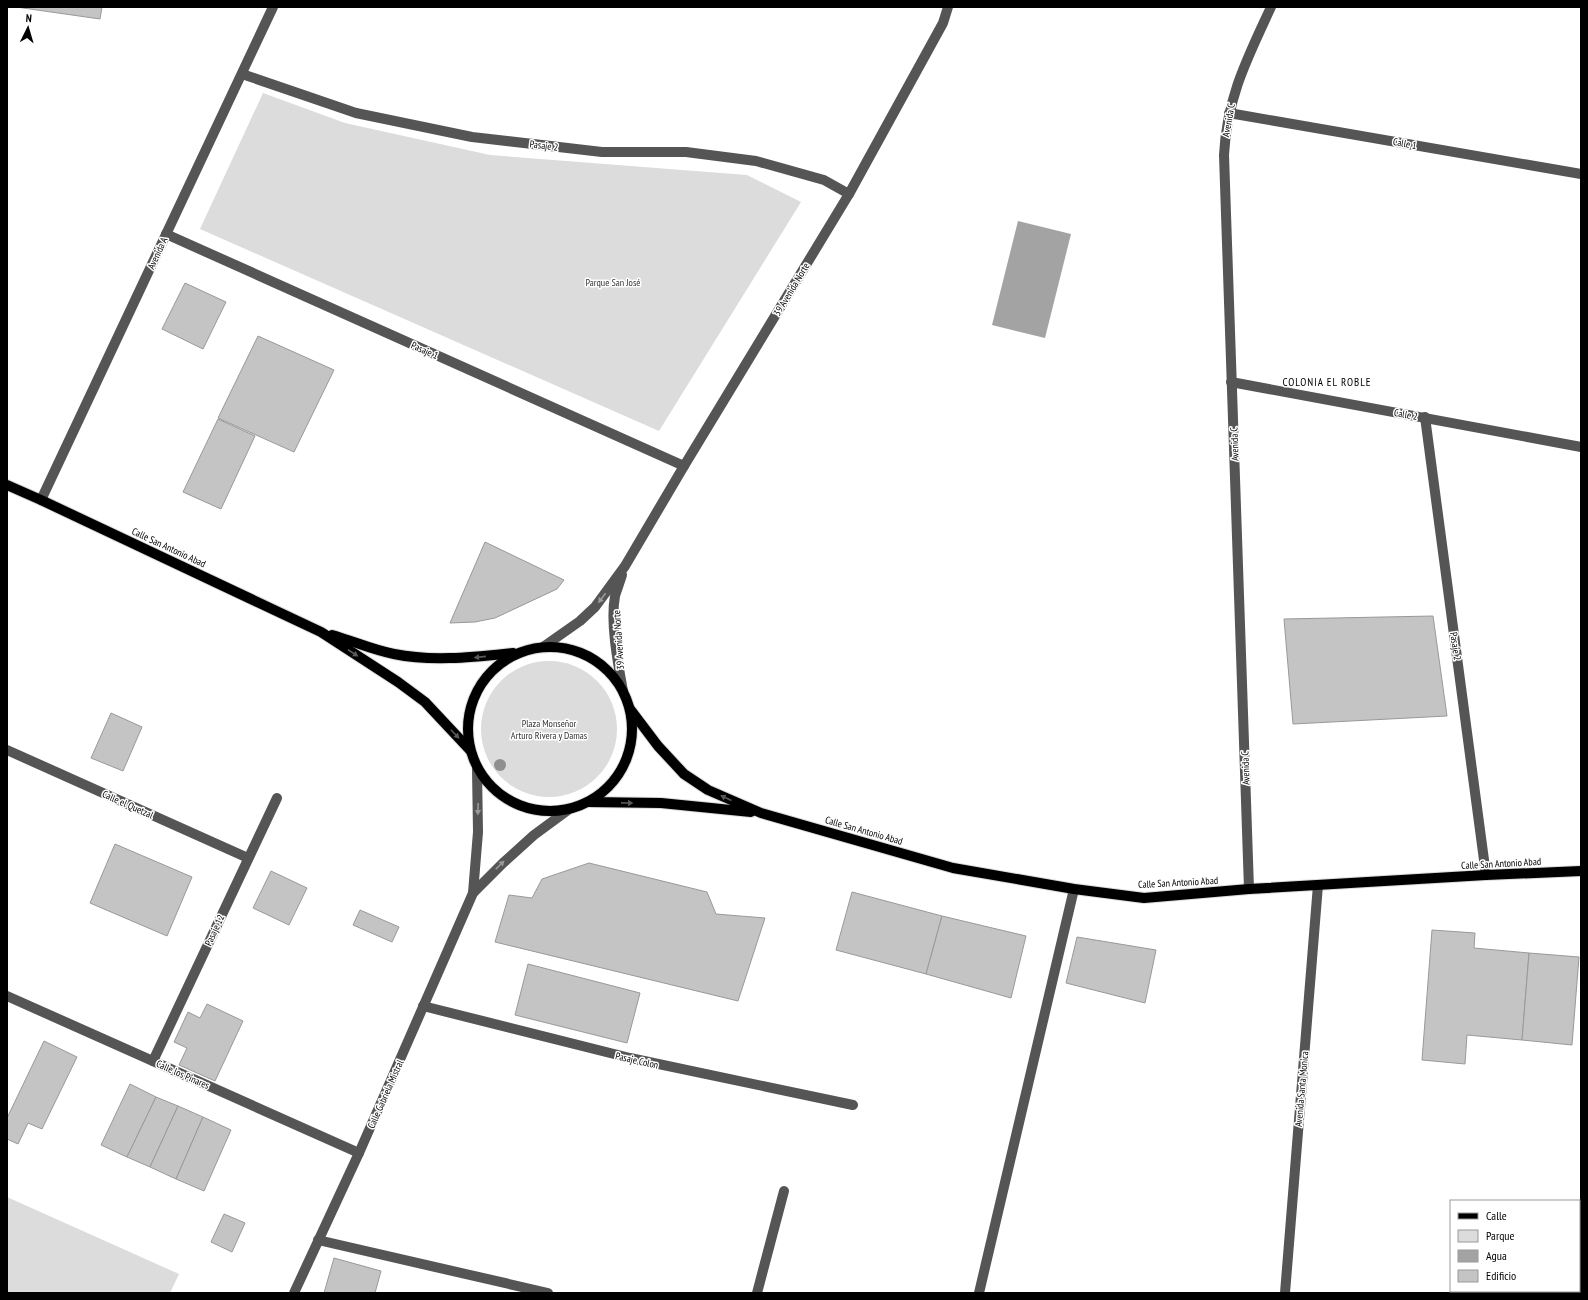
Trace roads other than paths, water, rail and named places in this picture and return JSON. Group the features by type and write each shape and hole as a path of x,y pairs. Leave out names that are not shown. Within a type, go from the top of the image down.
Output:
{"main road":[{"name":"Calle San Antonio Abad","path":"7,485 321,632 398,682 424,702 470,750"},
{"name":"Calle San Antonio Abad","path":"321,632 394,654 416,657 471,658 518,653"},
{"path":"543,647 569,649 593,659 608,671 624,691 630,709 633,729 632,741 624,766 604,792 588,802 568,810 540,811 519,806 496,791 477,770 467,736 469,709 474,695 490,672 506,659 518,653 543,647"},
{"name":"Calle San Antonio Abad","path":"630,709 658,746 684,774 708,790 761,813 953,868 1074,889 1144,898 1249,889 1581,871"},
{"name":"Calle San Antonio Abad","path":"588,802 661,803 761,813"}],"street":[{"name":"Avenida A","path":"41,500 273,7"},
{"name":"39 Avenida Norte","path":"543,647 580,621 595,607 625,566 849,194 943,23 948,7"},
{"name":"Avenida C","path":"1249,889 1224,155 1225,133 1234,92 1244,64 1270,7"},
{"name":"Pasaje 2","path":"242,74 356,113 472,137 602,152 686,152 756,161 824,180 849,194"},
{"name":"Calle 1","path":"1229,113 1581,174"},
{"name":"Pasaje 1","path":"166,234 684,466"},
{"name":"Calle 2","path":"1231,382 1581,447"},
{"name":"Pasaje 2","path":"1425,417 1486,875"},
{"name":"39 Avenida Norte","path":"624,691 617,657 614,623 615,596 625,566"},
{"name":"Calle el Quetzal","path":"7,750 248,858"},
{"name":"Calle Gabriela Mistral","path":"294,1293 359,1153 473,893 478,832 477,770"},
{"name":"Pasaje 12","path":"152,1061 277,798"},
{"name":"Calle Gabriela Mistral","path":"473,893 534,835 568,810"},
{"name":"Avenida Santa Monica","path":"1285,1293 1318,885"},
{"path":"979,1293 1074,889"},
{"name":"Calle los Pinares","path":"7,996 359,1153"},
{"name":"Pasaje Colon","path":"423,1006 630,1058 853,1104"},
{"path":"757,1293 784,1191"},
{"path":"318,1240 548,1293"}],"water":[{"path":"1018,221 1071,234 1045,338 992,325"}],"district":[{"name":"COLONIA EL ROBLE","path":"1327,382"}],"park label":[{"name":"Parque San José","path":"613,282"},
{"name":"Plaza Monseñor Arturo Rivera y Damas","path":"549,728"}]}
